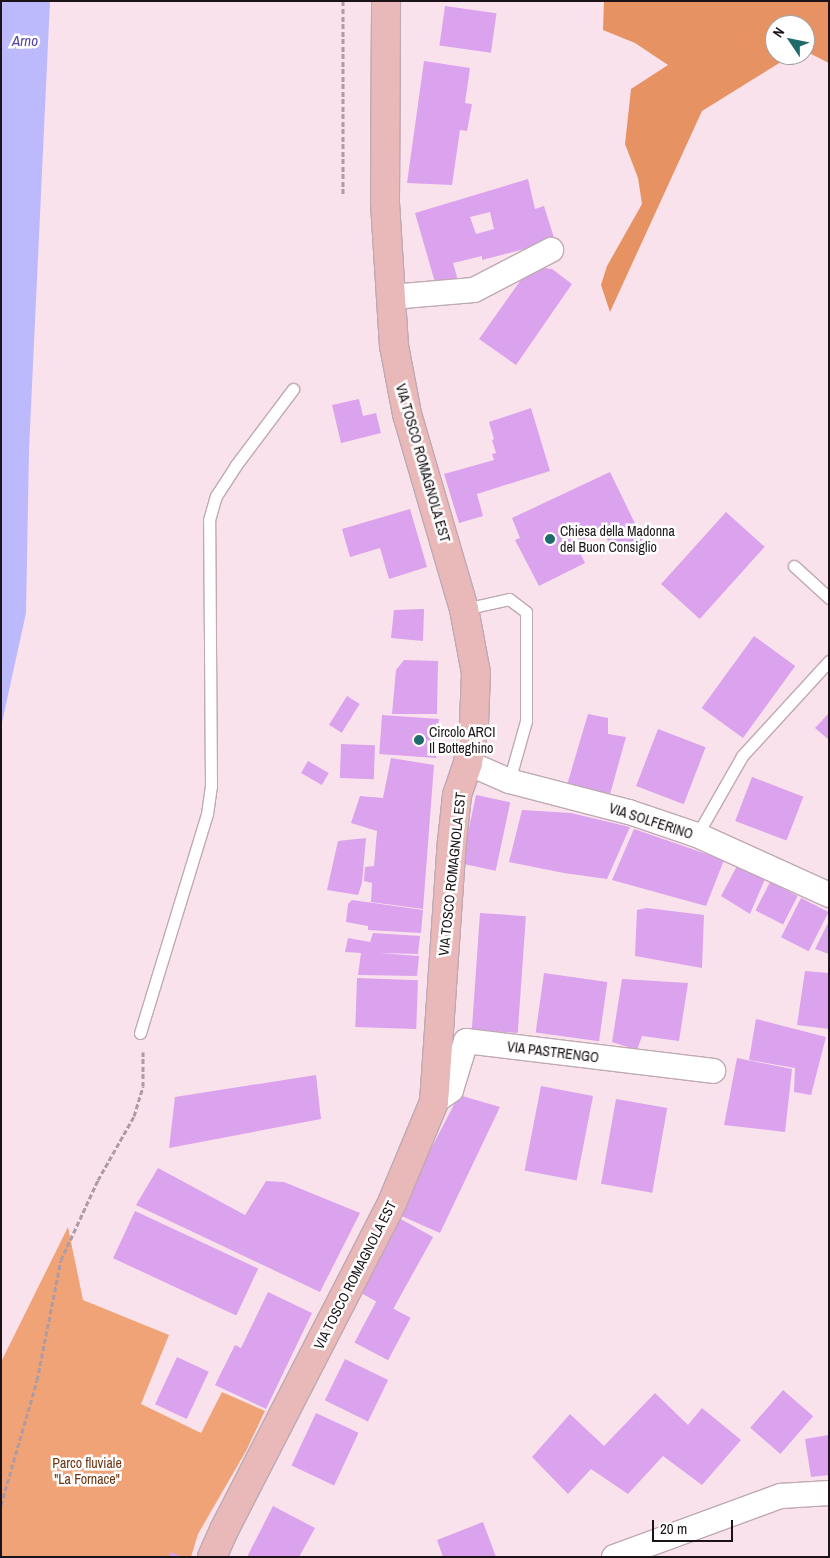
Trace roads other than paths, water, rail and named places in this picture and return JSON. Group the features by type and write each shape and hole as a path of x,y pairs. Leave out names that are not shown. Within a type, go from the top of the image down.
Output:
{"main road":[{"name":"VIA TOSCO ROMAGNOLA EST","path":"212,1557 228,1522 392,1203 434,1102 452,842 457,795 468,763 474,724 476,673 464,609 401,390 394,346 385,200 386,1"}],"street":[{"path":"391,297 474,290 552,250"},
{"name":"VIA SOLFERINO","path":"468,763 509,781 629,812 697,835 829,895"},
{"name":"VIA PASTRENGO","path":"434,1102 451,1090 466,1041 713,1071"},
{"path":"614,1557 781,1496 829,1493"}],"lane":[{"path":"140,1033 206,814 211,786 209,520 216,496 236,465 293,389"},
{"path":"794,566 829,598"},
{"path":"464,609 509,599 526,612 526,721 509,781"},
{"path":"697,835 742,756 829,661"}],"water":[{"name":"Arno","path":"1,1 50,1 29,450 26,613 1,727"}],"place":[{"name":"Chiesa della Madonna del Buon Consiglio","path":"550,539"},
{"name":"Circolo ARCI Il Botteghino","path":"419,740"}],"park label":[{"name":"Parco fluviale \"La Fornace\"","path":"87,1472"}]}
